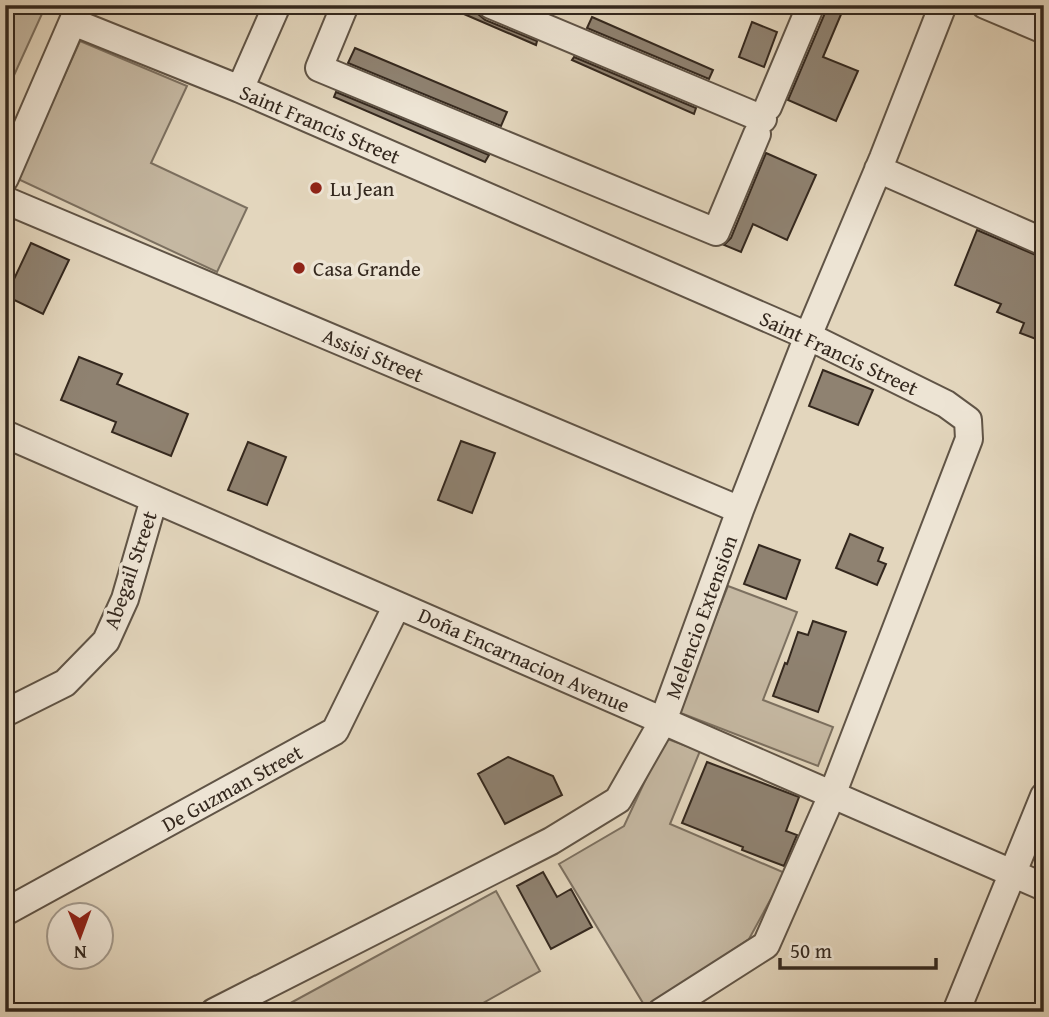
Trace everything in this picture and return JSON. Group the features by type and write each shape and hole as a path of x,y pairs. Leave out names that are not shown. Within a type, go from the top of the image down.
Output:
{"street":[{"path":"240,89 277,5"},
{"path":"345,5 318,68 716,232 810,7 807,5"},
{"path":"491,5 763,120"},
{"name":"Melencio Extension","path":"231,1008 551,841 618,800 663,721 740,510 808,336 943,5"},
{"path":"985,5 1044,30"},
{"path":"5,178 76,14"},
{"name":"Saint Francis Street","path":"76,14 240,89 808,336 946,404 968,420 969,439 832,795 766,945 661,1012"},
{"path":"878,169 1044,242"},
{"name":"Assisi Street","path":"5,200 740,510"},
{"name":"Doña Encarnacion Avenue","path":"5,434 1044,887"},
{"name":"Abegail Street","path":"5,713 65,683 106,641 125,598 154,499"},
{"name":"De Guzman Street","path":"5,912 335,732 397,605"},
{"path":"956,1012 1044,796"}],"shaded area":[{"path":"5,5 46,5 5,95"},
{"path":"80,41 187,86 151,163 247,208 217,272 18,179"},
{"path":"728,586 797,612 763,700 833,727 818,766 678,712"},
{"path":"665,738 700,751 670,824 785,873 749,939 646,1008 559,864 624,826"},
{"path":"496,891 540,971 467,1012 274,1012"}],"building":[{"path":"443,5 476,5 478,14 485,20 537,41 536,45"},
{"path":"826,5 845,5 823,57 858,71 836,121 788,100"},
{"path":"592,17 713,70 709,79 587,28"},
{"path":"752,22 777,32 764,67 739,57"},
{"path":"355,48 507,112 501,126 348,63"},
{"path":"574,57 696,108 694,114 572,60"},
{"path":"336,92 489,155 485,162 334,97"},
{"path":"766,153 816,175 787,240 753,224 741,252 724,245 731,238"},
{"path":"977,230 1044,257 1044,342 1020,333 1024,323 997,312 1001,304 955,285"},
{"path":"31,243 69,260 43,314 6,296"},
{"path":"79,357 122,374 117,384 188,414 171,456 112,432 116,422 61,400"},
{"path":"823,370 873,390 858,425 809,406"},
{"path":"461,441 495,453 472,513 438,500"},
{"path":"248,442 286,457 267,505 228,490"},
{"path":"850,534 883,548 878,561 886,564 877,585 836,568"},
{"path":"759,545 800,560 786,599 744,584"},
{"path":"813,621 846,632 818,712 773,696 798,632 808,635"},
{"path":"508,757 553,776 562,795 505,824 478,774"},
{"path":"707,762 799,797 786,831 797,835 784,866 682,823"},
{"path":"543,872 557,897 571,889 592,927 551,949 517,886"}],"place":[{"name":"Lu Jean","path":"316,188"},
{"name":"Casa Grande","path":"299,268"}]}
